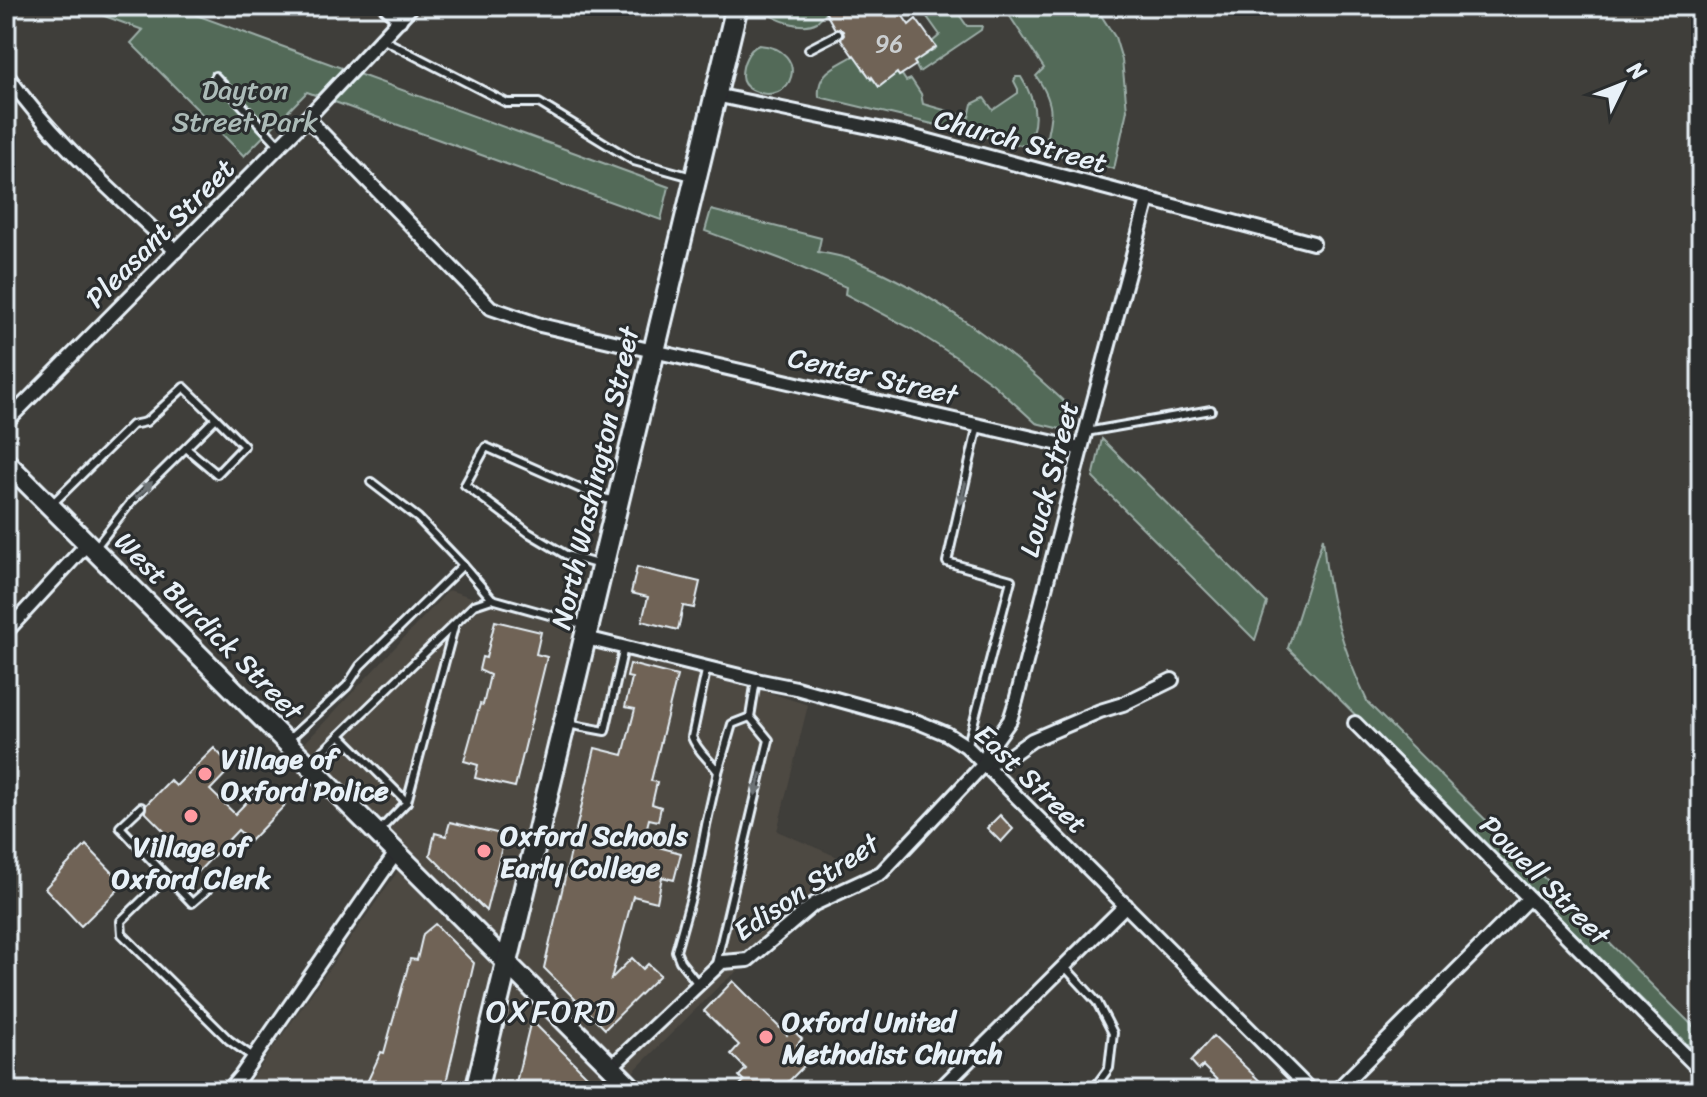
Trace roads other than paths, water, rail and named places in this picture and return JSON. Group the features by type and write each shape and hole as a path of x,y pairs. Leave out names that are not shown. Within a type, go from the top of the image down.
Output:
{"main road":[{"name":"North Washington Street","path":"476,1091 737,6"}],"street":[{"path":"385,6 400,20"},
{"name":"Pleasant Street","path":"6,422 280,146 412,6"},
{"path":"6,74 37,115 176,251"},
{"name":"Church Street","path":"715,95 903,134 1313,243"},
{"name":"Center Street","path":"307,118 491,308 540,325 1081,449"},
{"name":"Louck Street","path":"984,764 988,751 1010,720 1016,701 1148,199"},
{"name":"West Burdick Street","path":"6,462 635,1091"},
{"path":"6,632 91,547"},
{"name":"East Street","path":"587,632 624,647 796,688 918,722 947,734 984,764 1311,1091"},
{"path":"984,764 1008,757 1032,740 1123,704 1172,680"},
{"name":"Powell Street","path":"1355,723 1701,1071"},
{"name":"Edison Street","path":"611,1067 722,962 748,960 814,904 881,873 984,764"},
{"path":"228,1091 396,853"},
{"path":"1336,1091 1528,899"},
{"path":"938,1091 1126,905"}],"lane":[{"path":"809,49 838,34"},
{"path":"382,39 507,103 539,103 634,161 695,178"},
{"path":"215,76 280,146"},
{"path":"50,506 132,425 146,422 184,387 244,446 217,474 186,448"},
{"path":"1086,432 1211,410"},
{"path":"91,547 131,502 216,418"},
{"path":"967,748 1011,580 947,562 978,425"},
{"path":"602,566 566,555 529,533 465,485 486,447 617,502"},
{"path":"371,482 418,518 492,599 587,632"},
{"path":"286,742 347,686 360,666 463,565"},
{"path":"309,765 474,605 492,599"},
{"path":"377,833 407,802 455,624"},
{"path":"565,724 605,731 624,647"},
{"path":"707,666 692,737 696,749 710,759 718,772"},
{"path":"715,968 769,740 750,717 756,680"},
{"path":"698,984 676,951 732,724 750,717"},
{"path":"340,735 407,802"},
{"path":"141,807 120,827 192,903 207,890"},
{"path":"167,876 121,921 122,934 229,1040 254,1058"},
{"path":"1064,966 1097,1002 1113,1033 1109,1068 1092,1091"}],"place":[{"name":"Village of Oxford Police","path":"205,774"},
{"name":"Village of Oxford Clerk","path":"191,816"},
{"name":"Oxford Schools Early College","path":"484,851"},
{"name":"Oxford United Methodist Church","path":"766,1037"}],"district":[{"name":"OXFORD","path":"551,1011"}],"park label":[{"name":"Dayton Street Park","path":"245,105"}]}
